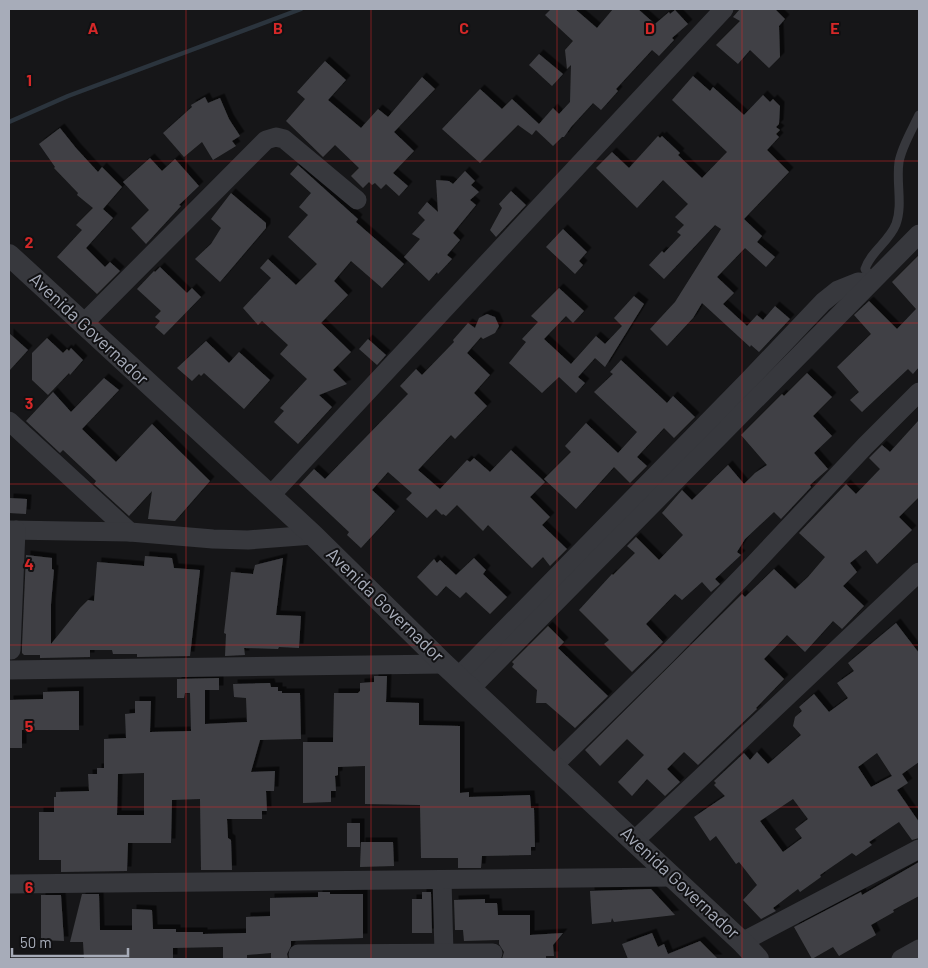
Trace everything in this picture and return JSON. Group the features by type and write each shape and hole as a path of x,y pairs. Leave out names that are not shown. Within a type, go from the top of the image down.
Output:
{"street":[{"path":"271,495 724,9"},
{"path":"82,324 266,140 276,137 284,139 357,200"},
{"path":"9,670 458,676 919,234"},
{"name":"Avenida Governador","path":"9,254 82,324 271,495 458,676 635,840 758,959"},
{"path":"554,765 744,576 865,446 919,392"},
{"path":"9,421 130,532"},
{"path":"11,650 12,530 130,532 248,540 313,535"},
{"path":"635,840 919,572"},
{"path":"742,942 919,849"},
{"path":"9,884 673,878"},
{"path":"442,880 444,953"},
{"path":"901,959 919,949"},
{"path":"298,954 493,953"}],"lane":[{"path":"871,281 865,269 868,262 890,237 896,222 899,204 900,162 919,115"}],"building":[{"path":"551,9 575,9 597,28 613,9 638,9 655,24 669,12 670,14 675,10 688,24 672,38 674,40 659,56 652,50 616,89 618,91 601,110 593,103 564,137 553,146 536,130 532,135 518,125 480,163 442,129 480,89 502,109 512,99 539,124 553,108 559,114 570,102 571,65 567,69 565,50 573,41 545,15"},
{"path":"740,9 775,9 785,19 779,26 780,57 769,68 750,50 738,64 716,45 740,21 733,17"},
{"path":"539,54 563,74 552,86 529,65"},
{"path":"325,61 346,80 328,100 361,128 378,109 388,117 422,77 435,89 394,132 414,151 393,173 408,186 399,196 386,184 381,189 375,183 372,185 369,182 363,188 351,176 359,168 335,145 323,157 286,121 305,99 297,92"},
{"path":"693,76 710,91 713,87 744,115 763,95 770,102 773,99 780,106 779,124 776,127 780,130 776,134 779,137 767,150 789,172 744,219 762,236 757,242 775,257 766,267 745,248 717,277 734,293 723,304 747,326 757,315 763,320 775,306 790,319 759,352 751,345 750,347 702,303 693,318 667,346 650,329 675,302 721,229 715,225 664,279 649,265 662,251 664,253 681,235 677,232 684,225 675,217 688,204 663,180 637,208 596,168 612,152 629,168 658,136 660,138 662,136 680,153 678,155 702,178 727,152 672,100"},
{"path":"205,97 208,103 220,98 229,119 240,136 232,141 236,146 213,160 202,142 184,157 163,133 192,107 191,105"},
{"path":"60,128 98,172 102,167 122,187 103,209 113,218 86,248 105,267 110,262 120,271 97,294 57,257 82,230 76,225 93,208 77,195 78,193 54,168 39,144"},
{"path":"150,158 162,171 175,159 199,186 179,205 181,206 146,244 131,228 149,210 123,182"},
{"path":"298,165 358,219 356,222 404,264 382,288 351,261 334,281 348,295 321,323 351,352 333,370 347,384 319,395 332,407 298,444 274,422 284,411 280,408 307,379 280,354 288,345 262,321 258,325 243,308 271,278 260,268 268,259 296,285 317,264 288,237 308,215 299,207 311,193 290,174"},
{"path":"465,171 475,181 471,185 479,192 470,200 476,205 453,233 460,240 447,255 452,259 429,281 404,257 420,239 412,234 425,220 418,213 427,202 438,212 436,180 449,181 453,184"},
{"path":"511,191 526,205 496,237 490,230 502,208 499,204"},
{"path":"231,193 266,223 266,228 220,282 195,259 211,244 221,228 211,219"},
{"path":"563,229 587,252 579,261 583,265 575,274 546,247"},
{"path":"919,255 919,367 913,374 908,369 862,412 850,400 859,392 837,367 871,334 854,315 869,301 897,329 916,309 892,282"},
{"path":"160,267 187,293 192,288 201,297 164,335 155,327 160,321 155,317 161,311 137,289"},
{"path":"559,288 584,311 573,323 566,316 544,339 571,364 596,336 605,344 622,326 614,318 634,296 644,304 605,367 595,358 578,377 585,383 576,393 559,377 542,393 509,363 526,342 522,339 538,322 531,316"},
{"path":"487,314 495,317 499,326 495,333 483,339 481,337 467,353 490,375 474,393 487,406 455,439 451,435 418,470 440,489 467,460 470,462 474,458 490,472 511,450 545,482 530,497 550,517 542,525 567,549 550,566 543,557 532,568 488,525 483,531 457,505 446,516 436,509 427,518 406,499 412,493 388,472 372,490 395,511 361,548 347,535 349,532 299,485 314,469 325,479 408,394 400,386 416,369 422,375 454,342 453,340 468,323 475,328 479,318"},
{"path":"9,333 28,350 9,371"},
{"path":"47,338 63,353 71,348 83,360 48,395 32,380 32,353"},
{"path":"368,339 386,355 377,365 359,349"},
{"path":"206,341 229,363 239,352 270,380 244,409 204,373 201,376 199,374 192,381 177,368"},
{"path":"621,360 667,403 673,396 695,417 674,438 664,428 637,457 647,466 630,483 614,467 576,509 544,479 571,452 565,446 586,423 618,453 637,432 594,392 613,374 610,372"},
{"path":"807,373 832,397 813,416 832,436 814,453 828,469 810,485 811,487 781,519 774,512 745,539 737,552 741,555 715,579 720,584 711,592 702,582 682,600 675,594 646,624 663,642 632,672 604,644 609,640 579,610 612,574 635,553 627,546 636,537 659,560 683,535 662,513 682,490 692,500 728,465 744,484 767,465 741,435 782,394 784,396"},
{"path":"104,378 119,390 82,429 116,462 152,424 210,481 175,521 148,519 152,491 129,516 94,484 96,481 63,450 60,453 26,421 53,392 71,412"},
{"path":"919,420 919,497 899,517 912,530 877,564 866,550 850,563 857,572 843,586 864,606 842,629 833,621 805,652 787,635 764,659 784,679 757,709 698,765 684,752 667,769 680,782 665,796 647,779 632,796 618,782 644,755 627,739 600,766 585,750 742,594 745,597 774,569 795,589 808,577 825,557 799,533 846,484 856,494 880,469 869,458 882,445 890,452"},
{"path":"9,498 27,499 26,514 9,513"},
{"path":"26,555 52,558 52,569 54,570 51,604 51,644 88,600 94,601 97,562 144,566 145,556 172,558 174,568 200,570 190,656 137,657 137,654 113,654 112,650 90,650 90,657 40,658 40,655 24,655 22,653 22,646"},
{"path":"283,558 276,615 301,616 299,648 244,648 245,655 225,656 226,634 224,633 231,572 253,574 255,565"},
{"path":"474,558 486,570 483,574 507,597 490,614 466,592 460,598 446,586 437,596 417,577 434,559 437,563 440,560 456,575"},
{"path":"896,623 919,653 919,762 902,774 908,783 897,790 919,822 919,838 912,840 899,822 869,842 872,845 856,856 852,853 820,875 821,877 800,892 798,889 773,908 776,911 761,919 743,900 757,885 739,862 736,864 716,836 710,841 694,817 725,796 714,785 716,783 714,781 744,753 750,760 757,752 768,764 801,735 793,726 795,717 802,711 799,707 814,694 829,712 848,698 837,683 854,671 848,663","holes":["877,753 892,776 871,787 858,767","793,799 808,819 795,829 802,838 783,852 760,821"]},
{"path":"548,626 564,642 558,648 608,696 575,728 546,703 536,703 537,690 512,667 514,664 512,662"},
{"path":"374,676 387,676 386,702 419,703 419,725 460,726 460,793 469,792 469,797 530,795 531,808 534,808 535,847 531,847 531,855 482,856 481,868 458,868 458,858 421,858 420,805 365,804 365,766 338,767 338,775 335,776 336,791 331,791 331,802 303,803 303,742 333,742 334,693 358,693 360,691 360,683 374,682"},
{"path":"219,678 219,690 205,690 205,724 247,722 246,698 234,697 233,684 270,683 271,687 278,687 278,691 282,691 282,693 300,693 301,739 260,740 251,772 275,771 274,791 266,791 267,811 262,811 262,819 227,819 228,838 231,840 232,870 201,870 200,799 172,800 171,843 128,843 127,871 61,872 61,860 39,860 39,812 54,812 56,792 89,791 88,774 97,774 97,768 104,768 104,739 126,738 125,714 135,713 135,701 151,701 150,732 191,731 190,693 185,693 184,698 177,698 177,679","holes":["144,773 144,815 117,815 118,774"]},
{"path":"79,691 79,730 22,730 22,748 9,748 9,700 43,699 43,692"},
{"path":"347,823 360,823 360,847 347,847"},
{"path":"361,842 393,842 394,866 360,867"},
{"path":"919,862 919,896 871,925 876,935 839,956 833,947 812,959 794,927 861,892 862,895"},
{"path":"651,889 675,915 614,922 612,918 611,922 592,924 590,891"},
{"path":"318,892 363,894 363,938 291,941 287,954 288,959 271,959 271,953 247,955 247,959 223,959 223,947 173,948 173,959 84,959 83,942 70,942 82,894 99,894 100,930 132,930 132,909 152,910 153,929 176,929 176,932 203,932 203,934 246,933 246,917 270,916 270,898 318,897"},
{"path":"422,892 431,892 432,933 412,933 412,899 422,899"},
{"path":"41,895 61,895 64,941 41,940"},
{"path":"485,899 485,903 497,903 498,915 530,915 530,935 563,933 553,945 554,956 546,956 546,959 502,959 504,952 499,944 499,940 464,941 463,930 455,930 454,900"},
{"path":"652,933 658,947 664,944 668,954 700,941 718,959 628,959 622,944"}],"waterway":[{"path":"9,122 68,96 301,9"}]}
